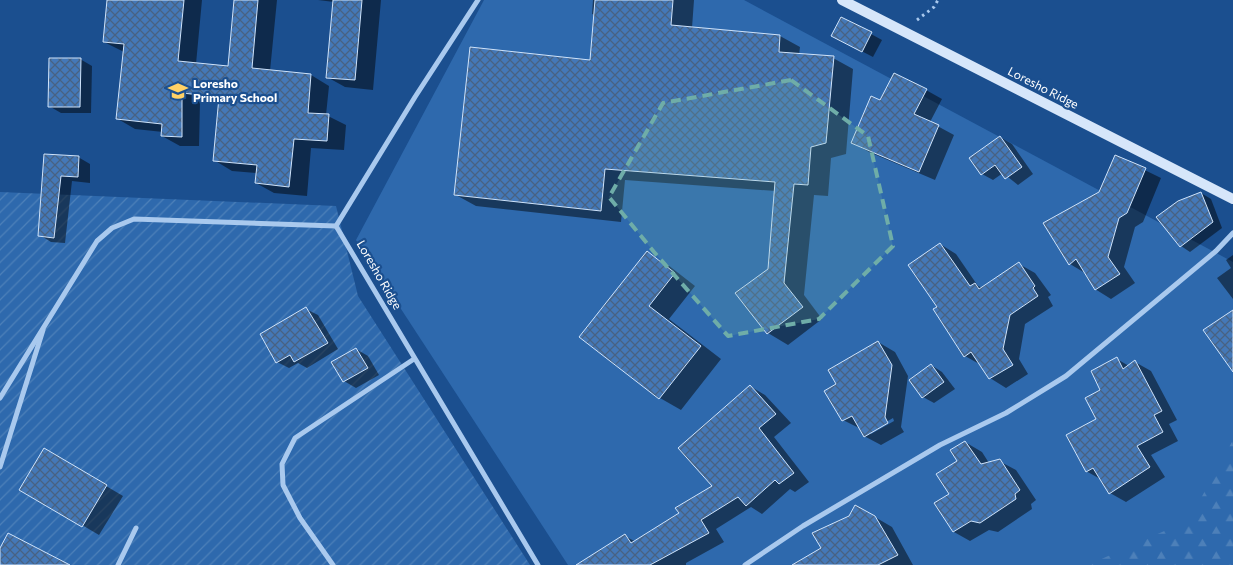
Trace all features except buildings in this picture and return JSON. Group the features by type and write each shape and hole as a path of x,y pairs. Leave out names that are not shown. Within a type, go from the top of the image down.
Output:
{"street":[{"path":"0,398 97,241 112,228 134,218 336,226 415,97 478,0"},
{"name":"Loresho Ridge","path":"842,0 1233,199"},
{"name":"Loresho Ridge","path":"336,226 538,565"},
{"path":"745,565 803,526 931,450 1006,412 1066,376 1216,251 1233,233"},
{"path":"0,467 46,322"},
{"path":"333,565 300,518 283,485 282,464 295,438 414,359"},
{"path":"118,565 136,528"}],"path":[{"path":"902,31 934,7 938,0"}],"highlighted area":[{"path":"791,80 868,136 893,246 819,319 728,336 654,252 609,197 663,103"}],"green space":[{"path":"484,0 744,0 1233,262 1233,565 568,565 356,240"},
{"path":"0,192 336,206 358,296 530,565 0,565"},
{"path":"1233,440 1233,565 1088,565 1189,520"}],"place":[{"name":"Loresho Primary School","path":"178,91"}]}
